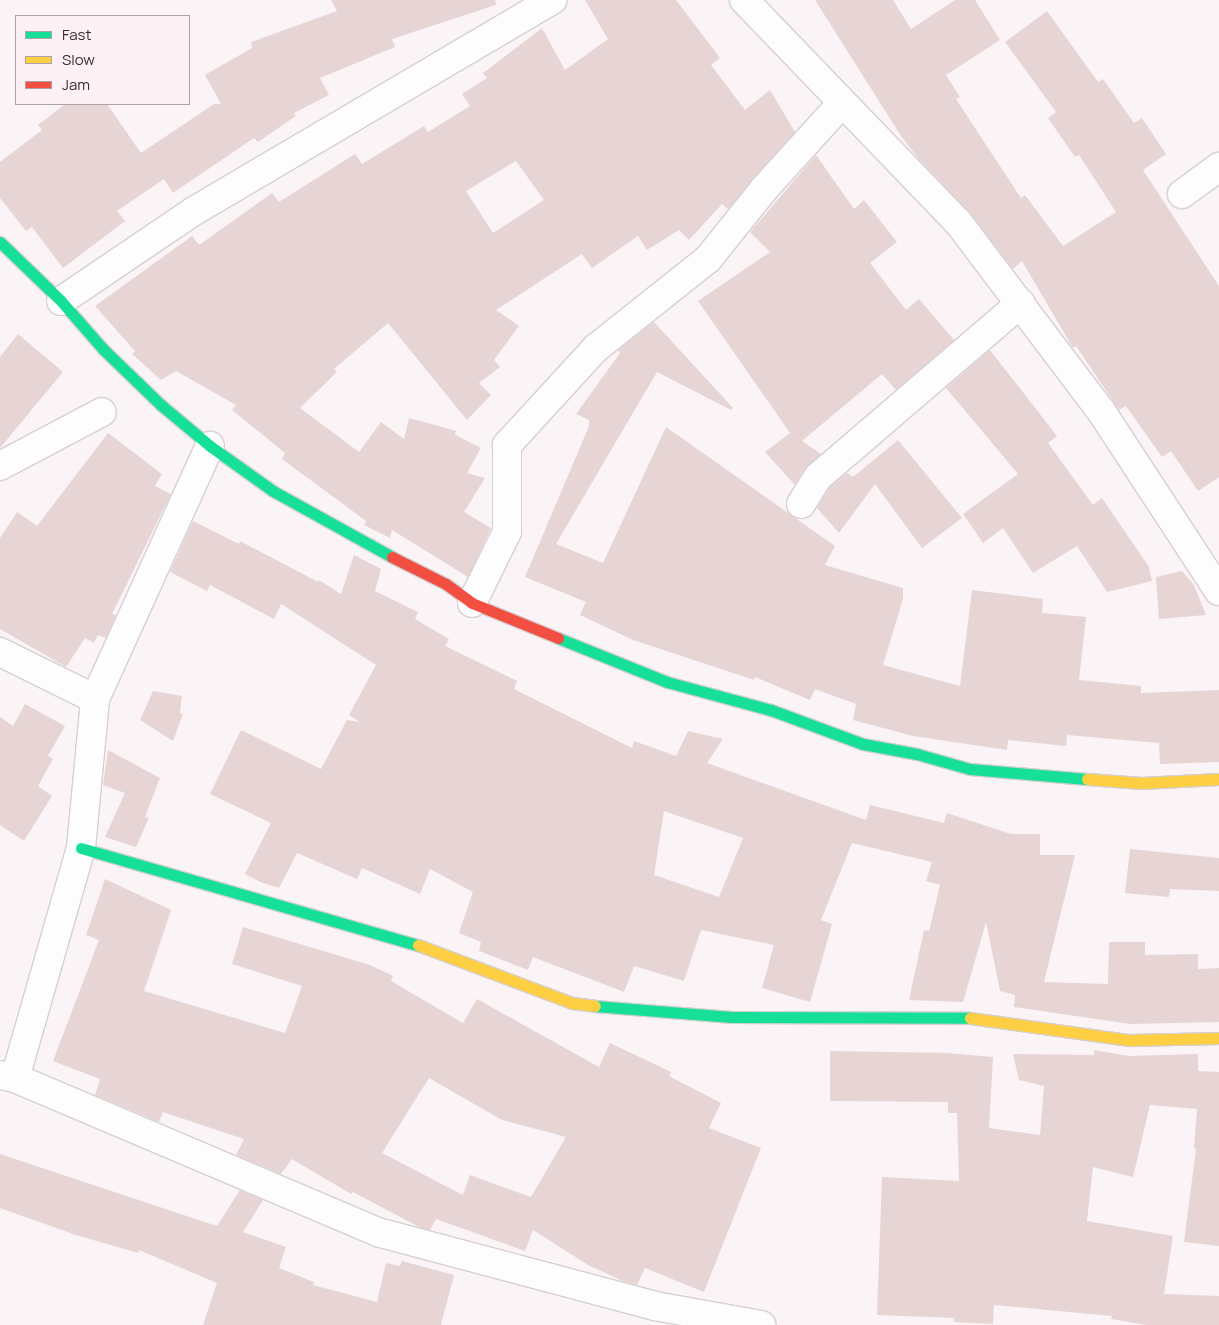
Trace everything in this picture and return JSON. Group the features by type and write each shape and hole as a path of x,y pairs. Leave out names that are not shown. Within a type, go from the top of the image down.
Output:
{"street":[{"path":"61,301 194,211 552,0"},
{"path":"744,0 841,104 958,222 1021,303 1106,419 1219,591"},
{"path":"472,603 507,532 507,445 596,348 708,259 764,189 841,104"},
{"path":"1182,194 1219,166"},
{"path":"0,242 61,301 103,349 161,405 210,446 273,491 345,533 446,584 472,603 667,682 771,710 863,744 917,754 970,769 1140,783 1219,779"},
{"path":"800,504 818,477 1021,303"},
{"path":"0,466 102,412"},
{"path":"210,446 95,698 81,848 8,1076 381,1233 654,1306 760,1325"},
{"path":"0,652 95,698"},
{"path":"81,848 403,938 572,1003 644,1012 732,1017 985,1018 1129,1040 1219,1038"}],"building":[{"path":"331,0 495,0 496,5 392,39 395,47 320,78 329,95 294,113 296,116 258,142 254,138 173,193 164,179 117,211 125,221 63,268 32,227 26,231 0,198 0,162 42,130 38,125 64,105 108,105 141,153 214,104 221,104 205,75 252,48 251,42 337,11"},
{"path":"585,0 676,0 720,58 711,65 745,110 770,90 795,132 728,209 722,204 689,240 679,230 647,250 638,236 592,268 582,254 496,310 519,326 494,360 500,367 479,383 491,395 467,420 388,323 334,369 337,372 300,408 359,452 381,422 404,439 409,418 457,431 454,434 481,448 467,473 485,478 464,512 491,528 468,577 392,530 390,538 364,525 366,521 282,459 285,453 232,410 236,405 176,371 161,380 132,354 135,351 95,306 192,236 199,245 272,193 279,202 355,154 362,164 424,126 428,132 470,106 462,94 487,78 483,73 542,28 565,70 608,39","holes":["516,161 544,200 493,233 466,191"]},
{"path":"815,0 893,0 911,29 955,0 975,0 1000,40 946,75 960,97 956,99 1021,198 1025,195 1063,246 1116,212 1079,155 1075,157 1048,118 1056,112 1005,42 1047,11 1098,82 1103,79 1134,123 1142,118 1166,154 1143,170 1219,286 1219,477 1198,491 1171,451 1162,457 1126,406 1119,410 1076,346 1073,348 1022,261 1013,269 970,213 918,158 901,136"},
{"path":"816,155 854,209 864,200 897,242 870,263 906,310 919,299 954,340 896,390 882,374 802,441 821,454 805,468 795,485 765,452 790,433 698,301 770,252 750,232"},
{"path":"654,322 733,408 731,410 657,372 556,544 603,563 666,427 835,546 825,565 903,588 903,599 883,665 960,686 972,590 1043,599 1042,613 1086,617 1079,680 1141,686 1141,693 1219,690 1219,762 1160,764 1159,743 1067,735 1066,746 1008,740 1007,750 913,736 853,720 856,704 815,689 810,700 755,677 754,680 633,640 580,615 586,602 525,577 589,426 589,420 576,414 620,353 618,350"},
{"path":"18,334 63,372 0,448 0,357"},
{"path":"990,350 1057,436 1048,443 1093,505 1102,498 1149,567 1152,581 1107,592 1077,546 1033,573 1003,528 983,543 963,514 1018,474 946,388"},
{"path":"108,433 162,474 155,486 171,494 112,614 116,615 106,638 98,635 94,643 85,638 66,667 0,629 0,538 17,512 37,526"},
{"path":"898,440 962,518 922,548 875,484 839,533 817,508 830,487 847,473 853,477"},
{"path":"193,521 239,544 240,541 318,582 319,580 341,594 354,555 381,569 375,591 418,612 415,619 449,639 445,646 517,681 514,689 632,748 634,741 676,756 688,731 723,739 707,763 866,820 870,805 944,823 947,813 1011,834 1040,834 1040,855 1075,855 1044,982 1108,984 1109,942 1145,942 1145,955 1198,954 1198,969 1219,968 1219,1022 1130,1024 1014,1007 1015,995 1000,991 986,922 963,1002 909,1000 924,930 929,931 940,885 926,881 932,862 852,843 821,920 832,924 810,1002 762,988 774,945 701,930 684,981 634,966 624,992 533,957 528,970 479,951 481,942 459,933 473,892 430,869 420,894 362,868 357,879 297,853 279,888 260,882 245,874 271,823 210,794 241,730 321,769 347,720 360,722 349,715 376,665 281,604 274,619 210,585 207,591 170,572","holes":["664,811 743,838 719,897 654,875"]},
{"path":"1182,571 1194,585 1206,615 1159,619 1156,577"},
{"path":"153,691 182,696 180,713 183,714 173,741 140,720"},
{"path":"25,704 65,726 48,756 53,759 38,786 52,796 24,841 0,825 0,717 13,726"},
{"path":"108,750 160,778 145,817 149,818 136,847 105,837 125,793 103,785"},
{"path":"1130,849 1219,858 1219,891 1170,889 1169,897 1125,893"},
{"path":"105,879 171,910 144,991 285,1033 302,986 232,964 243,927 370,965 393,976 391,981 463,1023 477,999 599,1067 610,1043 671,1072 669,1076 721,1103 709,1128 761,1148 704,1292 645,1268 637,1285 625,1282 588,1265 533,1230 525,1251 436,1219 430,1230 419,1227 353,1192 351,1194 292,1159 281,1174 236,1155 244,1139 163,1112 159,1122 95,1095 100,1079 53,1061 99,940 86,935","holes":["429,1078 502,1120 566,1137 531,1197 470,1175 463,1195 382,1153"]},
{"path":"1094,1050 1129,1056 1198,1054 1198,1071 1219,1072 1219,1246 1184,1242 1196,1149 1194,1148 1197,1109 1150,1105 1133,1177 1093,1167 1087,1221 1173,1236 1164,1294 1219,1296 1219,1325 1147,1325 1111,1319 1112,1316 994,1305 993,1324 954,1322 954,1318 877,1315 882,1177 959,1181 957,1113 948,1113 948,1102 830,1101 830,1051 948,1053 993,1057 989,1128 1040,1135 1044,1086 1019,1080 1013,1054 1094,1055"},
{"path":"0,1154 217,1226 240,1190 263,1200 243,1232 286,1247 279,1268 314,1282 313,1285 377,1302 386,1263 400,1266 402,1261 454,1275 441,1325 203,1325 217,1283 139,1250 138,1253 76,1235 0,1208"}],"traffic: fast":[{"path":"0,242 61,301 103,349 161,405 210,446 273,491 392,557"},
{"path":"558,638 667,682 771,710 863,744 917,754 970,769 1087,779"},
{"path":"81,848 418,945"},
{"path":"595,1006 732,1017 970,1018"}],"traffic: slow":[{"path":"1087,779 1141,783 1219,779"},
{"path":"418,945 572,1003 595,1006"},
{"path":"970,1018 1129,1040 1219,1038"}],"traffic: jam":[{"path":"392,557 446,584 472,603 558,638"}]}
